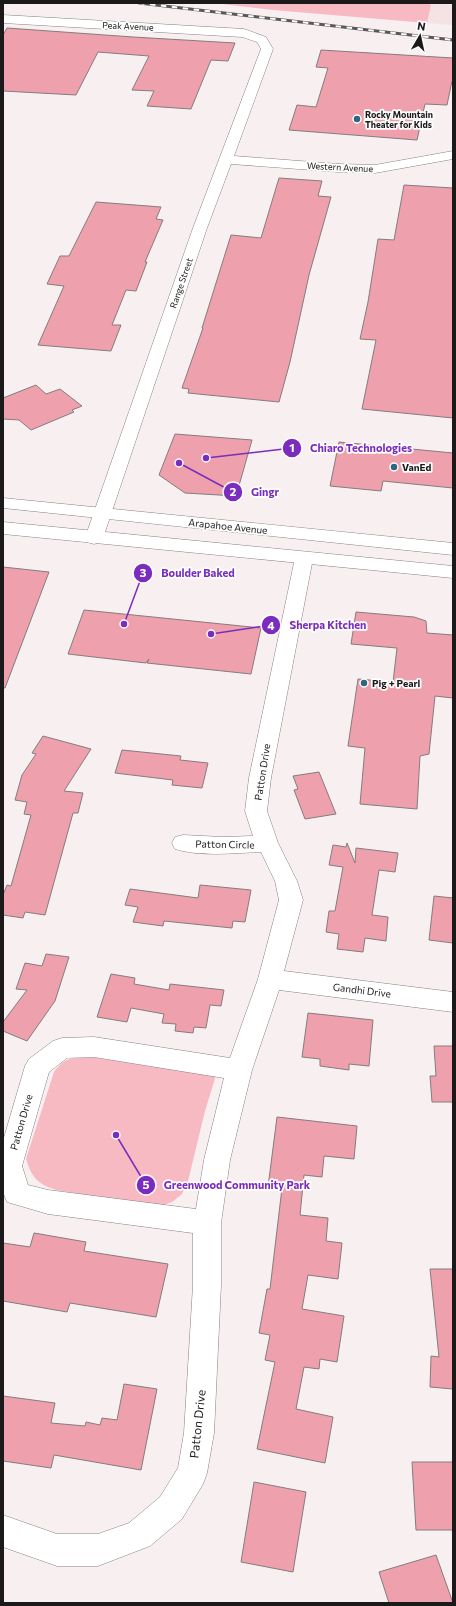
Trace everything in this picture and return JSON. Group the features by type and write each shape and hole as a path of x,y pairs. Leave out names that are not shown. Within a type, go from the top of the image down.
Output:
{"street":[{"name":"Peak Avenue","path":"3,19 172,28 244,33 253,35"},
{"name":"Range Street","path":"94,538 225,159 267,49 262,40 253,35"},
{"name":"Western Avenue","path":"225,159 339,168 375,169 453,155"},
{"name":"Arapahoe Avenue","path":"3,503 453,549"},
{"path":"3,528 453,572"},
{"name":"Patton Drive","path":"3,1531 57,1550 98,1550 139,1536 171,1508 192,1473 199,1433 206,1285 207,1223 217,1160 239,1070 270,979 291,900 286,880 267,844 256,811 258,791 282,662 304,558"},
{"name":"Patton Circle","path":"183,843 223,845 267,844"},
{"name":"Gandhi Drive","path":"270,979 453,1002"},
{"name":"Patton Drive","path":"207,1223 48,1202 16,1194 9,1166 38,1066 62,1048 94,1047 239,1070"}],"shaded area":[{"path":"214,3 427,3 431,5 427,23 273,10"},
{"path":"427,3 453,3 453,25 427,23 431,5"},
{"path":"83,1056 216,1075 205,1111 188,1181 182,1194 172,1202 158,1207 56,1190 40,1183 33,1176 26,1159 54,1072 67,1060"}],"building":[{"path":"7,28 235,43 228,61 211,60 191,109 147,106 154,91 132,90 149,56 98,52 76,95 3,91 3,35"},
{"path":"321,50 453,58 453,80 447,105 425,104 417,140 289,130 297,105 316,107 328,68 316,67"},
{"path":"279,178 322,181 318,196 331,197 309,275 290,362 279,402 188,393 189,389 182,388 203,328 231,235 261,238"},
{"path":"404,185 453,188 453,418 362,409 376,340 360,339 368,302 378,239 394,240"},
{"path":"96,202 161,207 156,219 163,220 145,262 147,262 136,291 126,290 112,325 121,325 111,351 38,345 64,286 47,284 60,256 69,256"},
{"path":"36,385 46,394 60,389 82,406 72,410 74,412 31,430 19,420 3,419 3,398"},
{"path":"175,434 252,440 236,496 185,493 159,475"},
{"name":"VanEd","path":"339,442 453,453 453,488 383,481 381,491 330,486"},
{"path":"3,567 49,572 5,688 3,688"},
{"path":"84,610 261,628 251,674 147,663 149,659 146,663 68,654"},
{"path":"356,612 414,617 426,621 427,633 453,635 453,698 435,696 429,754 420,756 417,809 360,804 365,748 348,746 358,679 393,682 397,648 351,644"},
{"path":"43,736 91,749 64,791 83,793 78,813 73,813 45,915 25,912 23,918 3,915 3,895 7,885 11,886 31,815 24,814 27,802 15,800 22,775 36,754 32,753"},
{"path":"122,750 181,756 180,760 208,763 202,788 172,785 173,780 115,773"},
{"path":"319,772 336,814 305,819 294,790 298,789 293,776"},
{"path":"347,843 355,863 356,848 398,853 395,872 379,870 372,915 388,917 386,941 365,938 363,952 337,949 339,934 326,932 329,911 335,911 343,867 329,865 333,845 346,847"},
{"path":"200,885 251,890 245,922 233,921 232,928 164,921 163,926 133,922 138,907 125,905 130,889 198,898"},
{"path":"434,896 453,898 453,943 429,940"},
{"path":"46,954 69,957 55,1001 27,1041 3,1031 3,1022 27,990 16,989 25,963 42,966"},
{"path":"111,974 135,978 134,984 169,990 170,984 224,990 221,1006 210,1005 206,1028 194,1027 193,1033 175,1031 176,1024 162,1023 164,1014 131,1008 127,1022 97,1017"},
{"path":"308,1013 373,1020 369,1066 349,1064 349,1070 320,1066 320,1059 302,1057"},
{"path":"434,1046 453,1046 453,1102 432,1102 430,1076 436,1076"},
{"path":"277,1117 357,1126 354,1159 324,1156 322,1177 304,1175 300,1215 328,1218 326,1241 342,1243 338,1279 308,1275 302,1309 344,1316 337,1362 320,1359 319,1369 304,1367 296,1409 333,1417 325,1463 257,1449 275,1362 265,1360 270,1335 259,1333 267,1289 270,1289 282,1188 268,1187"},
{"path":"34,1233 86,1242 84,1251 168,1264 156,1317 70,1303 67,1312 3,1301 3,1243 30,1247"},
{"path":"430,1269 453,1269 453,1389 430,1387 431,1356 439,1357"},
{"path":"124,1384 157,1389 141,1470 54,1455 51,1468 3,1461 3,1396 55,1403 51,1423 85,1426 86,1422 100,1425 102,1418 117,1420"},
{"path":"412,1462 453,1462 453,1530 416,1530"},
{"path":"254,1482 306,1492 293,1572 241,1562"},
{"path":"436,1555 453,1603 389,1603 379,1572"}],"railway":[{"path":"139,3 453,40"}],"place":[{"name":"Rocky Mountain Theater for Kids","path":"357,119"},
{"name":"Chiaro Technologies","path":"206,458"},
{"name":"Gingr","path":"179,463"},
{"name":"VanEd","path":"394,467"},
{"name":"Boulder Baked","path":"124,624"},
{"name":"Sherpa Kitchen","path":"211,634"},
{"name":"Pig + Pearl","path":"364,683"},
{"name":"Greenwood Community Park","path":"116,1135"}]}
